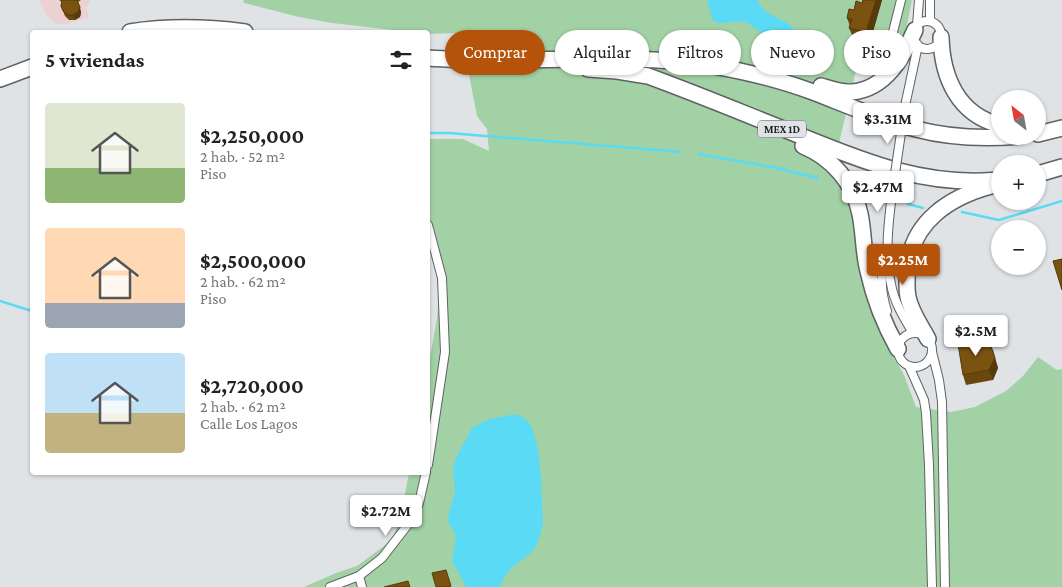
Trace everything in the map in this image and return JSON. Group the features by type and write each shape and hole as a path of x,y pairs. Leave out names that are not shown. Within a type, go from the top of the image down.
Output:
{"highway":[{"path":"158,30 185,28 227,30"},
{"path":"649,54 683,55 748,65 837,91 850,92 871,86 892,71 916,33"},
{"path":"938,42 945,72 958,98 976,115 991,123"},
{"name":"MEX 1D","path":"430,58 555,64"},
{"name":"MEX 1D","path":"649,60 712,66 738,71 791,84 916,130 959,137 991,138"},
{"path":"0,74 30,63"},
{"name":"MEX 1D","path":"430,66 555,64"},
{"path":"0,79 30,69"},
{"path":"610,75 656,88 806,148 833,165 846,180 857,204 865,258 872,288 880,314 900,345"},
{"name":"MEX 1D","path":"642,75 828,147 910,175 960,181 991,181"},
{"path":"1046,123 1062,120"},
{"path":"1046,132 1062,128"},
{"path":"1046,172 1062,167"},
{"path":"930,345 910,304 908,295 908,266 914,241 924,224 940,208 962,195 991,184"}],"street":[{"path":"894,30 901,0"},
{"path":"913,333 900,310 890,283 888,242 893,187 905,106 917,50 916,33 919,0"},
{"path":"930,0 930,21"},
{"path":"913,71 922,56 938,42 939,27 930,21 922,22 916,33"},
{"path":"916,33 926,49 938,42"},
{"path":"430,233 442,278 445,352 430,452"},
{"path":"888,242 881,266 883,293 890,320 900,345 901,359 909,366 924,400 929,465 932,587"},
{"path":"900,345 906,336 919,333 930,345 939,380 942,402 946,587"},
{"path":"909,366 919,366 928,361 930,345"},
{"path":"929,465 943,465"},
{"path":"330,587 359,576 382,558 409,523 419,503 425,475"},
{"path":"359,576 362,587"}],"shaded area":[{"path":"39,0 91,0 86,8 90,17 67,24 56,24 47,16"}],"green space":[{"path":"243,0 912,0 906,30 844,30 844,75 855,75 833,169 853,209 880,324 887,345 904,375 916,407 951,412 975,407 1006,391 1023,376 1038,357 1057,370 1062,369 1062,587 304,587 357,566 384,546 392,538 400,520 409,475 430,475 430,358 439,295 436,271 430,248 430,139 463,139 489,151 487,129 477,116 469,75 545,75 545,30 445,30 445,33 430,34 430,30 393,30 299,17 244,3"}],"water":[{"path":"707,0 758,0 760,6 789,24 794,30 757,30 744,22 717,23 712,19"},
{"path":"515,414 528,422 533,431 539,456 543,523 540,536 534,549 507,573 500,587 466,587 452,563 456,536 448,521 455,493 453,468 456,458 472,428 487,420"}],"building":[{"path":"62,0 77,0 80,7 78,12 68,15 61,6"},
{"path":"863,0 876,0 867,30 849,28 852,19 847,18 849,9 854,10 856,1 862,3"},
{"path":"1062,259 1062,290 1053,261"},
{"path":"989,340 995,358 989,370 963,375 958,344"},
{"path":"446,570 451,586 436,587 432,573"},
{"path":"408,581 410,587 384,587"}],"waterway":[{"path":"430,133 681,152"},
{"path":"699,154 777,168 817,178"},
{"path":"864,190 871,192"},
{"path":"962,212 999,220 1062,201"},
{"path":"908,204 923,208"},
{"path":"0,301 30,310"}]}
